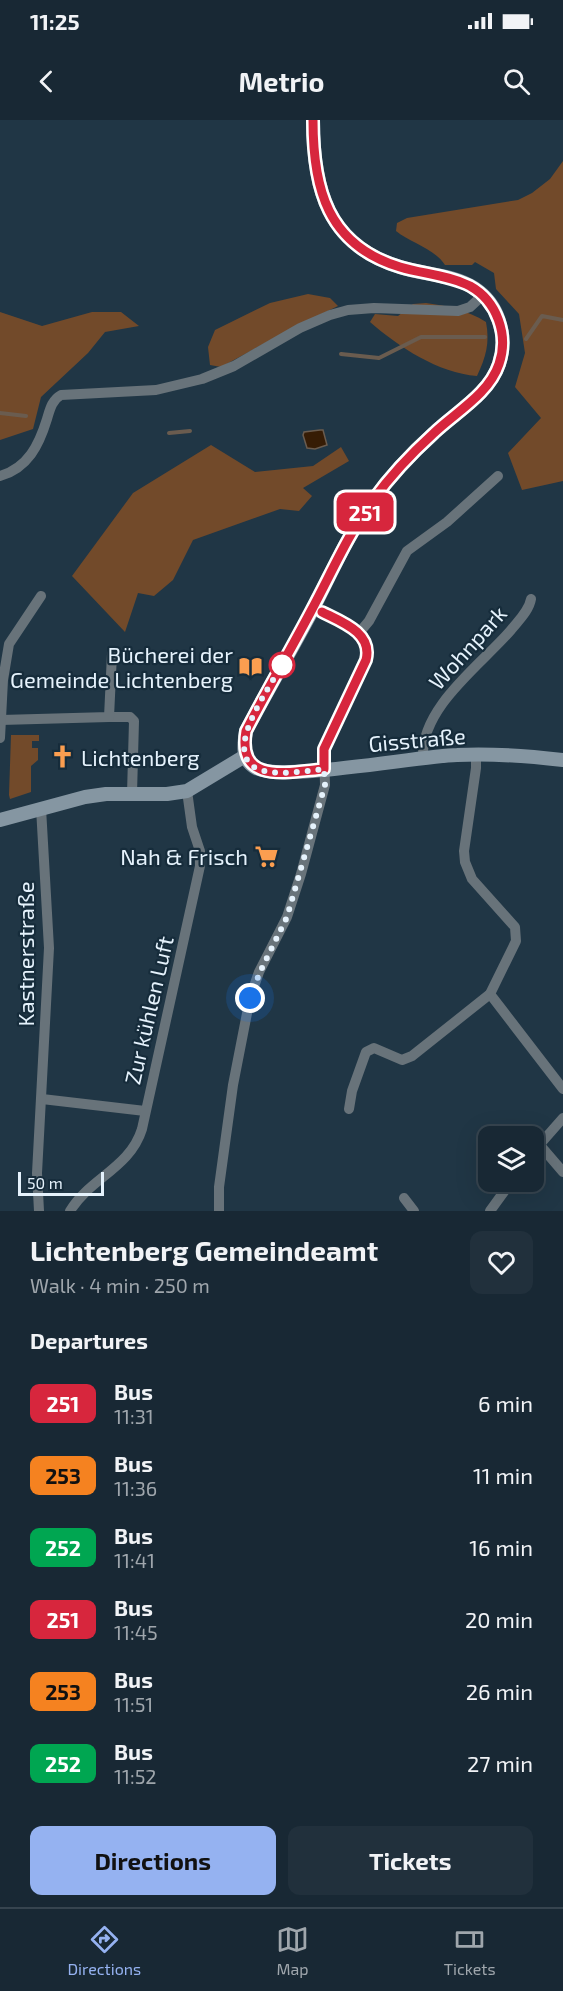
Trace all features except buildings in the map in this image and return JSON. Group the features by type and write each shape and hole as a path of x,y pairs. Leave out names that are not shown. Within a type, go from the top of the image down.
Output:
{"street":[{"path":"0,820 85,796 187,791 245,756 243,745 246,731 352,533 380,491 404,461 477,395 496,372 500,363 501,327 495,311 483,295 460,281 390,264 370,254 344,233 327,208 316,178 313,120"},
{"path":"0,476 19,468 33,453 40,440 52,403 61,394 142,392 168,388 225,371 300,328 339,312 374,308 450,312 470,307 483,295"},
{"path":"359,633 369,621 407,551 447,522 498,476"},
{"path":"0,738 2,680 9,644 41,596"},
{"name":"Wohnpark","path":"423,757 424,744 439,707 515,624 525,612 531,599"},
{"path":"219,1211 219,1187 232,1085 250,998 287,917 323,795 324,749 367,655 365,641 359,633 313,608"},
{"path":"109,717 112,654"},
{"path":"1,720 130,717 134,721 132,795"},
{"path":"349,1108 358,1072 369,1049 374,1048 398,1059 406,1059 490,994 513,949 516,937 514,927 477,886 465,862 464,852 476,754"},
{"name":"Gisstraße","path":"245,756 251,764 265,771 291,772 423,757 476,754 563,760"},
{"name":"Zur kühlen Luft","path":"70,1211 83,1194 129,1155 139,1139 200,866 200,851 192,827 187,791"},
{"name":"Kastnerstraße","path":"39,1211 37,1173 49,948 41,808"},
{"path":"490,994 563,1089"},
{"path":"42,1099 145,1111"},
{"path":"544,1139 563,1118"},
{"path":"544,1154 563,1172"},
{"path":"490,1211 504,1192"},
{"path":"404,1198 414,1211"}],"shaded area":[{"path":"563,161 563,481 522,490 508,453 541,418 515,387 525,353 519,314 496,289 494,273 475,262 472,265 445,265 429,250 396,231 397,223 407,218 518,200 532,193 550,179"},
{"path":"308,294 330,298 338,306 221,367 210,365 208,347 215,330 270,303"},
{"path":"426,303 457,309 486,322 488,337 486,350 477,376 448,370 420,357 393,341 370,322 375,314 398,316 413,304"},
{"path":"0,312 42,326 92,312 121,312 139,326 105,332 88,353 41,397 33,429 0,440"},
{"path":"323,430 327,445 315,449 307,448 304,432"},
{"path":"211,445 255,472 313,466 341,447 349,461 303,488 312,496 299,511 280,509 193,540 173,580 154,596 138,593 125,632 72,576 133,493"},
{"path":"11,735 39,735 39,741 32,741 32,748 38,748 38,760 31,766 31,792 10,799 9,795"}],"waterway":[{"path":"526,339 542,316 563,320"},
{"path":"341,354 379,358 421,337 485,337"},
{"path":"0,413 26,416"},
{"path":"169,433 190,431"}],"bus line":[{"name":"251","path":"313,120 316,178 327,208 344,233 361,248 390,264 460,281 477,291 487,299 499,319 502,344 500,363 482,390 404,461 363,514 246,731 243,745 245,756 256,768 277,772 324,769 324,749 366,660 367,650 365,641 359,633 322,612"}],"place":[{"name":"Bücherei der Gemeinde Lichtenberg","path":"251,667"},
{"name":"Lichtenberg","path":"63,757"},
{"name":"Nah & Frisch","path":"266,856"}],"route":[{"path":"250,998 287,917 325,785 324,769 291,772 265,771 256,768 245,756 243,745 246,731 282,665"}]}
